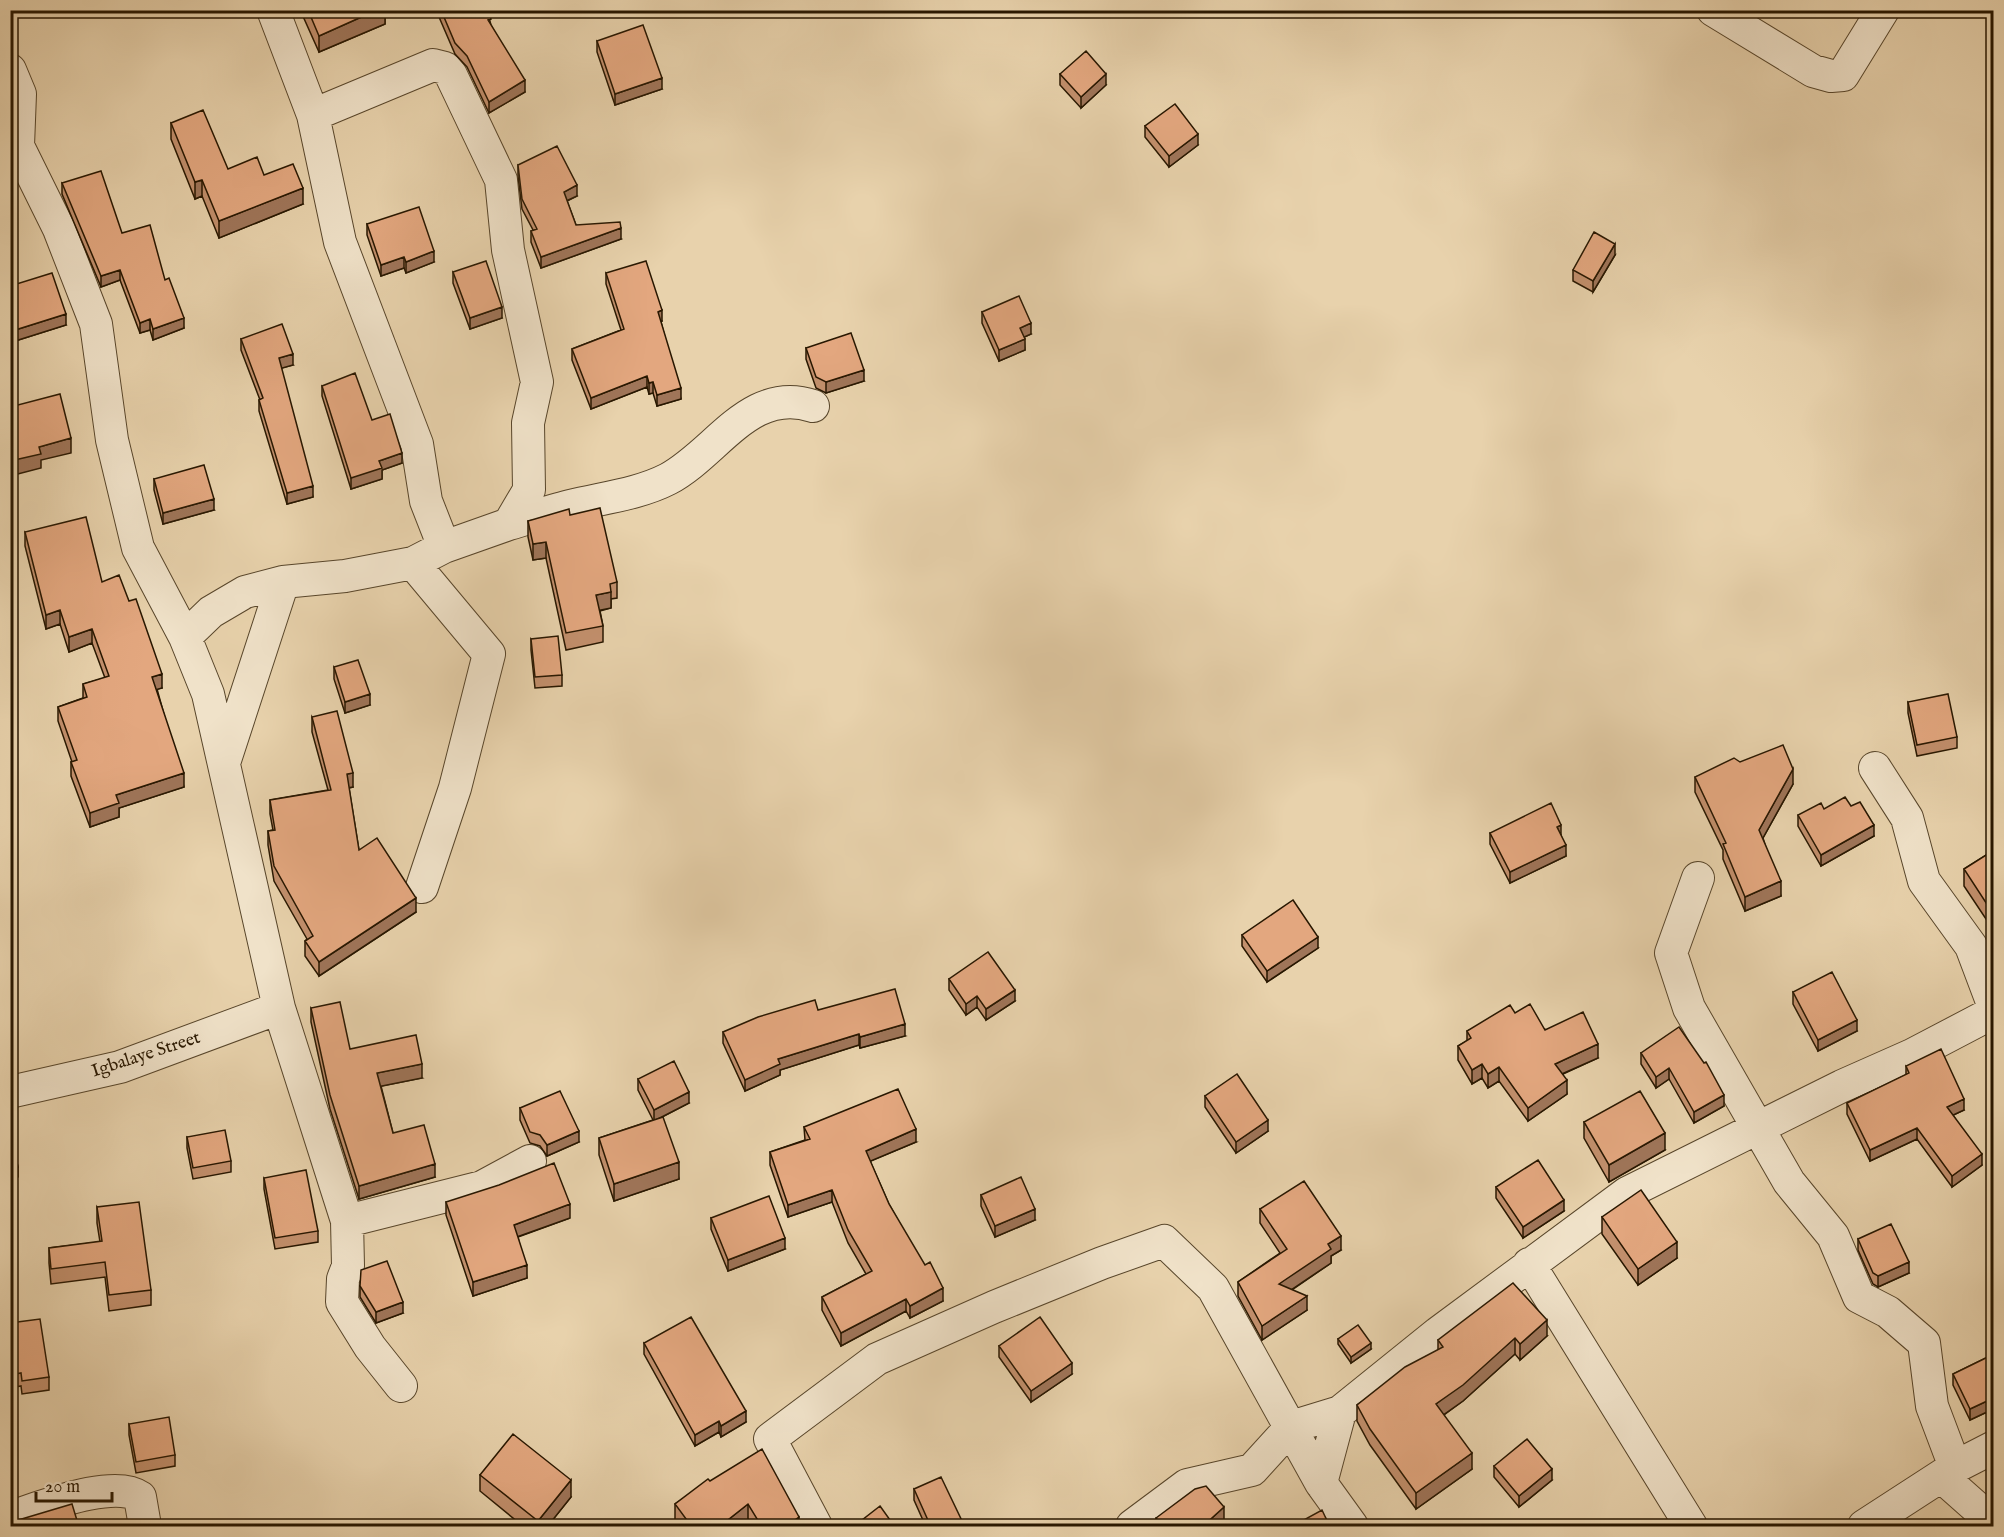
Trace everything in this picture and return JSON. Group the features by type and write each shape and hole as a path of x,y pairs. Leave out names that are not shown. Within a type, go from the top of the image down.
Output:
{"street":[{"path":"273,10 313,115 340,242 417,444 426,501 444,547"},
{"path":"1713,10 1813,71 1831,76 1844,75 1883,10"},
{"path":"313,115 434,65 445,68 501,180 508,250 537,382 528,423 529,490 508,524"},
{"path":"10,70 20,94 18,146 59,229 96,324 112,440 138,548 185,638 208,694 279,1008 347,1221 348,1266 343,1279 342,1302 370,1347 401,1386"},
{"path":"185,638 210,612 244,592 283,582 345,576 413,563 444,547 508,524 568,506 621,495 668,479 759,407 779,401 799,401 813,406"},
{"path":"413,563 489,654 455,788 422,887"},
{"path":"223,765 283,582"},
{"path":"1875,768 1907,818 1924,881 1971,946 1994,1007"},
{"path":"1698,878 1671,953 1689,1008 1790,1182 1833,1236 1858,1297 1888,1312 1924,1343 1932,1406 1948,1472 1989,1527"},
{"name":"Igbalaye Street","path":"10,1092 120,1067 279,1008"},
{"path":"1132,1527 1187,1485 1252,1470 1291,1427 1340,1412 1529,1264 1627,1193 1757,1127 1912,1055 1994,1012"},
{"path":"347,1221 482,1188 530,1161"},
{"path":"816,1527 770,1439 877,1359 1026,1294 1164,1241 1214,1288 1321,1483 1352,1527"},
{"path":"1529,1264 1691,1527"},
{"path":"1321,1483 1340,1412"},
{"path":"1864,1527 1948,1472 1994,1446"},
{"path":"10,1517 113,1490 140,1497 145,1527"}],"building":[{"path":"308,10 377,10 319,36"},
{"path":"441,10 487,10 491,19 488,20 525,80 489,102 467,56 455,43"},
{"path":"643,25 662,78 615,94 597,41"},
{"path":"1086,51 1106,74 1081,97 1060,74"},
{"path":"1175,104 1198,134 1169,156 1145,126"},
{"path":"203,110 228,169 257,157 264,175 293,164 303,188 219,221 202,180 195,182 171,123"},
{"path":"557,146 577,185 564,192 576,225 620,222 621,228 541,257 531,231 537,229 522,199 518,165"},
{"path":"101,171 122,233 150,225 165,280 169,278 184,318 153,329 150,319 140,323 120,270 101,276 62,183"},
{"path":"419,207 434,251 406,262 404,257 381,265 367,224"},
{"path":"1594,232 1615,244 1593,281 1573,270"},
{"path":"486,261 502,307 470,318 453,272"},
{"path":"646,261 662,310 658,312 681,388 657,395 653,382 649,383 647,376 591,398 572,349 624,329 606,273"},
{"path":"52,273 66,314 12,331 10,286"},
{"path":"1019,296 1031,323 1020,328 1025,339 999,350 982,312"},
{"path":"282,324 293,354 279,358 313,486 287,493 259,400 263,398 241,339"},
{"path":"851,333 864,370 826,382 816,377 806,348"},
{"path":"355,373 372,420 390,414 402,453 379,461 382,468 351,478 322,386"},
{"path":"60,394 71,438 39,447 41,454 10,461 10,407"},
{"path":"204,465 214,499 163,513 154,479"},
{"path":"600,508 617,582 610,584 611,592 596,595 603,626 566,633 546,542 533,544 528,521 569,509 570,515"},
{"path":"86,517 102,582 119,575 129,601 136,599 162,674 152,677 184,773 116,795 119,803 90,813 71,762 77,760 58,707 87,697 83,684 109,676 92,629 69,637 60,610 46,615 25,532"},
{"path":"558,636 562,675 535,677 531,639"},
{"path":"358,660 370,694 345,702 334,667"},
{"path":"1948,694 1957,737 1917,745 1908,702"},
{"path":"337,711 353,773 347,774 359,850 377,838 416,898 319,962 305,941 313,936 274,866 268,831 275,830 270,800 331,790 312,717"},
{"path":"1783,745 1793,769 1759,830 1781,881 1745,897 1723,844 1726,843 1695,777 1734,758 1740,762"},
{"path":"1845,797 1851,806 1860,802 1874,825 1821,855 1798,815 1821,803 1824,809"},
{"path":"1551,803 1561,825 1557,827 1566,845 1510,872 1490,833"},
{"path":"1994,850 1994,915 1964,869"},
{"path":"1293,900 1318,937 1267,971 1242,935"},
{"path":"988,952 1015,990 986,1009 977,996 966,1004 949,979"},
{"path":"1832,972 1857,1020 1818,1040 1793,992"},
{"path":"895,989 905,1024 860,1037 859,1034 778,1059 780,1064 745,1080 723,1032 758,1017 815,1000 818,1010"},
{"path":"340,1002 350,1049 416,1035 422,1064 377,1073 393,1133 424,1125 435,1164 359,1186 330,1095 311,1008"},
{"path":"1530,1004 1545,1030 1583,1012 1598,1044 1555,1064 1567,1080 1528,1108 1499,1067 1488,1074 1482,1064 1472,1070 1458,1046 1471,1038 1467,1031 1510,1005 1515,1013"},
{"path":"1679,1027 1704,1063 1706,1062 1724,1095 1694,1112 1669,1068 1656,1077 1641,1053"},
{"path":"1941,1049 1964,1099 1947,1107 1982,1154 1952,1176 1917,1128 1870,1150 1847,1103 1909,1073 1906,1066"},
{"path":"674,1061 689,1092 654,1110 638,1079"},
{"path":"1237,1074 1268,1120 1236,1142 1205,1096"},
{"path":"898,1089 916,1129 866,1151 889,1204 925,1265 930,1262 943,1288 910,1306 906,1299 841,1333 822,1297 872,1271 848,1230 832,1190 788,1205 770,1152 810,1139 804,1127"},
{"path":"560,1091 579,1131 547,1145 540,1135 530,1132 520,1108"},
{"path":"1640,1091 1665,1133 1609,1165 1584,1122"},
{"path":"663,1117 679,1162 614,1184 599,1138"},
{"path":"10,1130 18,1167 10,1168"},
{"path":"225,1130 231,1161 193,1168 187,1137"},
{"path":"1538,1160 1564,1200 1523,1227 1496,1187"},
{"path":"554,1163 570,1204 514,1225 527,1265 473,1282 446,1202 499,1185"},
{"path":"306,1170 318,1231 275,1238 264,1178"},
{"path":"1021,1177 1035,1209 995,1226 981,1195"},
{"path":"1304,1181 1341,1236 1328,1244 1331,1249 1279,1284 1307,1296 1262,1326 1238,1282 1287,1249 1260,1209"},
{"path":"1641,1190 1677,1242 1638,1269 1602,1217"},
{"path":"769,1196 785,1238 728,1260 711,1218"},
{"path":"139,1202 151,1290 109,1295 105,1262 51,1269 49,1248 102,1241 97,1207"},
{"path":"1891,1224 1909,1262 1878,1276 1873,1273 1858,1239"},
{"path":"387,1261 403,1302 376,1312 360,1286 361,1270"},
{"path":"1513,1283 1547,1320 1520,1344 1515,1338 1463,1385 1436,1404 1472,1453 1416,1493 1370,1429 1357,1405 1405,1367 1443,1347 1438,1340"},
{"path":"691,1317 746,1411 721,1426 719,1421 695,1435 644,1343"},
{"path":"1040,1317 1072,1363 1031,1391 999,1346"},
{"path":"40,1319 49,1377 22,1381 21,1373 10,1375 10,1323"},
{"path":"1358,1325 1371,1343 1351,1357 1338,1339"},
{"path":"1994,1354 1994,1410 1992,1411 1987,1401 1970,1409 1953,1374"},
{"path":"169,1417 175,1455 136,1462 129,1424"},
{"path":"513,1434 571,1480 538,1521 480,1475"},
{"path":"1527,1439 1552,1469 1519,1496 1494,1466"},
{"path":"762,1449 799,1517 785,1527 762,1527 748,1504 719,1527 692,1527 675,1504 708,1479 710,1481"},
{"path":"941,1477 963,1523 955,1527 931,1527 914,1489"},
{"path":"1206,1486 1224,1507 1202,1527 1162,1527 1156,1518 1195,1489"},
{"path":"72,1504 79,1527 10,1527 10,1523 15,1521"},
{"path":"880,1506 895,1527 853,1527"},
{"path":"1322,1510 1330,1527 1291,1527"}]}
